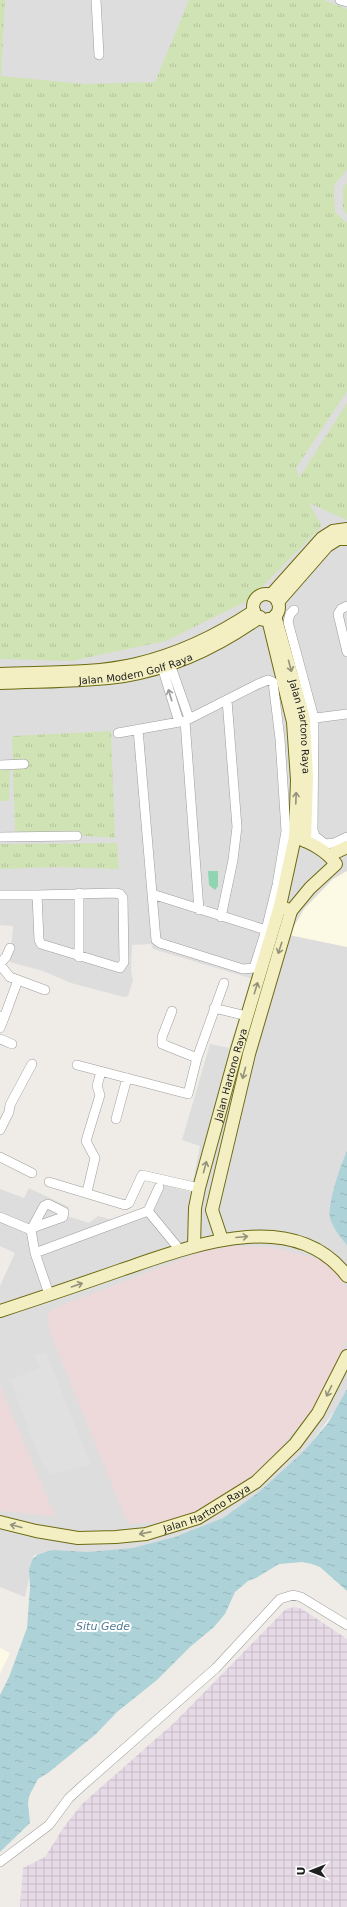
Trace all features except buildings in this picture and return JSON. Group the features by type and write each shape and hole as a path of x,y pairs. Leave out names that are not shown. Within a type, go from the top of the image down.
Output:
{"street":[{"path":"96,0 99,56"},
{"path":"340,0 347,2"},
{"path":"274,598 322,538 333,531 347,529"},
{"path":"274,598 327,546 338,539 347,538"},
{"path":"262,594 274,598 279,606 264,616 254,606 258,597 262,594"},
{"path":"347,606 341,609 338,614 347,652"},
{"path":"294,610 290,614 288,622 303,720 313,830 315,836 325,844 334,843 347,837"},
{"name":"Jalan Modern Golf Raya","path":"0,683 105,678 166,666 190,657 235,635 264,616"},
{"name":"Jalan Modern Golf Raya","path":"0,674 84,670 136,664 187,648 229,627 264,616"},
{"name":"Jalan Hartono Raya","path":"212,1210 232,1121 286,908 300,839 307,778 303,720 264,616"},
{"path":"166,666 184,721 199,910"},
{"path":"118,733 138,729 184,721 268,680 273,682 280,739 286,831 277,885 266,930 254,968 250,970 160,943 156,940 138,729"},
{"path":"221,917 233,860 237,827 227,700"},
{"path":"303,720 347,714"},
{"path":"0,765 24,764"},
{"path":"0,837 77,836"},
{"path":"300,839 338,859"},
{"path":"286,908 310,888 338,859 347,847"},
{"path":"79,957 80,893"},
{"path":"0,895 80,893 120,894 123,898 124,962 120,968 79,957 41,944 39,940 37,895"},
{"path":"152,894 266,930"},
{"name":"Jalan Hartono Raya","path":"194,1246 195,1208 199,1188 247,1016 286,908"},
{"path":"10,948 6,957 0,964 10,976 45,990"},
{"path":"0,1028 2,1017 18,980"},
{"path":"77,1065 188,1094 197,1058 224,983"},
{"path":"214,1008 247,1016"},
{"path":"172,1011 162,1037 162,1044 197,1058"},
{"path":"0,1039 12,1044"},
{"path":"0,1130 9,1112 10,1105 32,1064"},
{"path":"87,1192 95,1158 86,1141 100,1095 97,1086 101,1072"},
{"path":"116,1119 127,1078"},
{"path":"0,1157 32,1173"},
{"path":"49,1182 128,1205 140,1175 143,1174 199,1188"},
{"path":"35,1253 148,1211 159,1186"},
{"path":"195,1208 212,1210 222,1240"},
{"path":"148,1211 180,1250"},
{"path":"0,1217 32,1229 35,1253 49,1294"},
{"path":"1,1309 180,1250 222,1240 246,1237 272,1237 306,1244 334,1260 347,1276"},
{"name":"Jalan Hartono Raya","path":"0,1522 36,1531 78,1538 116,1537 146,1534 198,1518 256,1482 295,1444 318,1414 347,1356"},
{"path":"0,1862 49,1825 69,1798 216,1668 280,1599 293,1595 301,1597 347,1625"}],"shaded area":[{"path":"0,0 347,0 347,1394 287,1475 224,1527 126,1551 34,1555 25,1597 0,1587 0,1286 15,1253 0,1246 0,1189 24,1198 29,1188 69,1207 67,1216 89,1223 98,1216 116,1221 143,1212 152,1199 156,1183 191,1192 200,1146 182,1140 210,1044 229,1048 253,979 153,949 151,944 132,945 131,972 133,980 128,996 124,997 71,983 43,971 10,962 13,926 0,925"},
{"path":"347,871 347,947 289,935 304,909 333,879"},
{"path":"227,1246 270,1247 323,1260 338,1271 347,1289 347,1341 312,1410 282,1446 252,1476 221,1500 186,1516 160,1522 128,1524 50,1332 47,1315 55,1308 201,1252"},
{"path":"46,1352 91,1465 52,1474 42,1464 10,1380 41,1367 34,1355"},
{"path":"0,1386 55,1516 0,1511"},
{"path":"295,1607 302,1609 347,1639 347,1907 20,1907 23,1868 45,1857 64,1827 82,1804 175,1722 286,1609"},
{"path":"0,1648 10,1653 0,1674"}],"green space":[{"path":"0,0 5,0 1,76 84,84 155,82 189,0 324,0 347,9 347,170 334,185 335,212 347,223 347,391 296,468 299,478 347,403 347,520 309,503 322,526 249,600 166,641 71,661 0,659"},
{"path":"347,183 347,214 343,210 343,188"},
{"path":"111,731 115,838 15,831 12,736"},
{"path":"0,769 10,770 9,801 0,801"},
{"path":"117,843 119,869 58,867 0,869 0,844"},
{"path":"208,871 218,871 218,886 215,890 209,885"}],"water":[{"path":"347,1151 347,1245 339,1236 333,1225 330,1218 330,1212 335,1184"},
{"name":"Situ Gede","path":"347,1389 347,1591 320,1567 302,1562 279,1564 256,1578 248,1581 235,1592 225,1614 214,1627 190,1647 157,1680 117,1712 96,1734 48,1773 38,1779 29,1796 28,1804 30,1823 0,1852 0,1695 9,1677 27,1628 30,1587 29,1570 32,1560 37,1555 52,1550 88,1552 133,1548 175,1537 223,1518 259,1492 303,1452 328,1423"}]}
